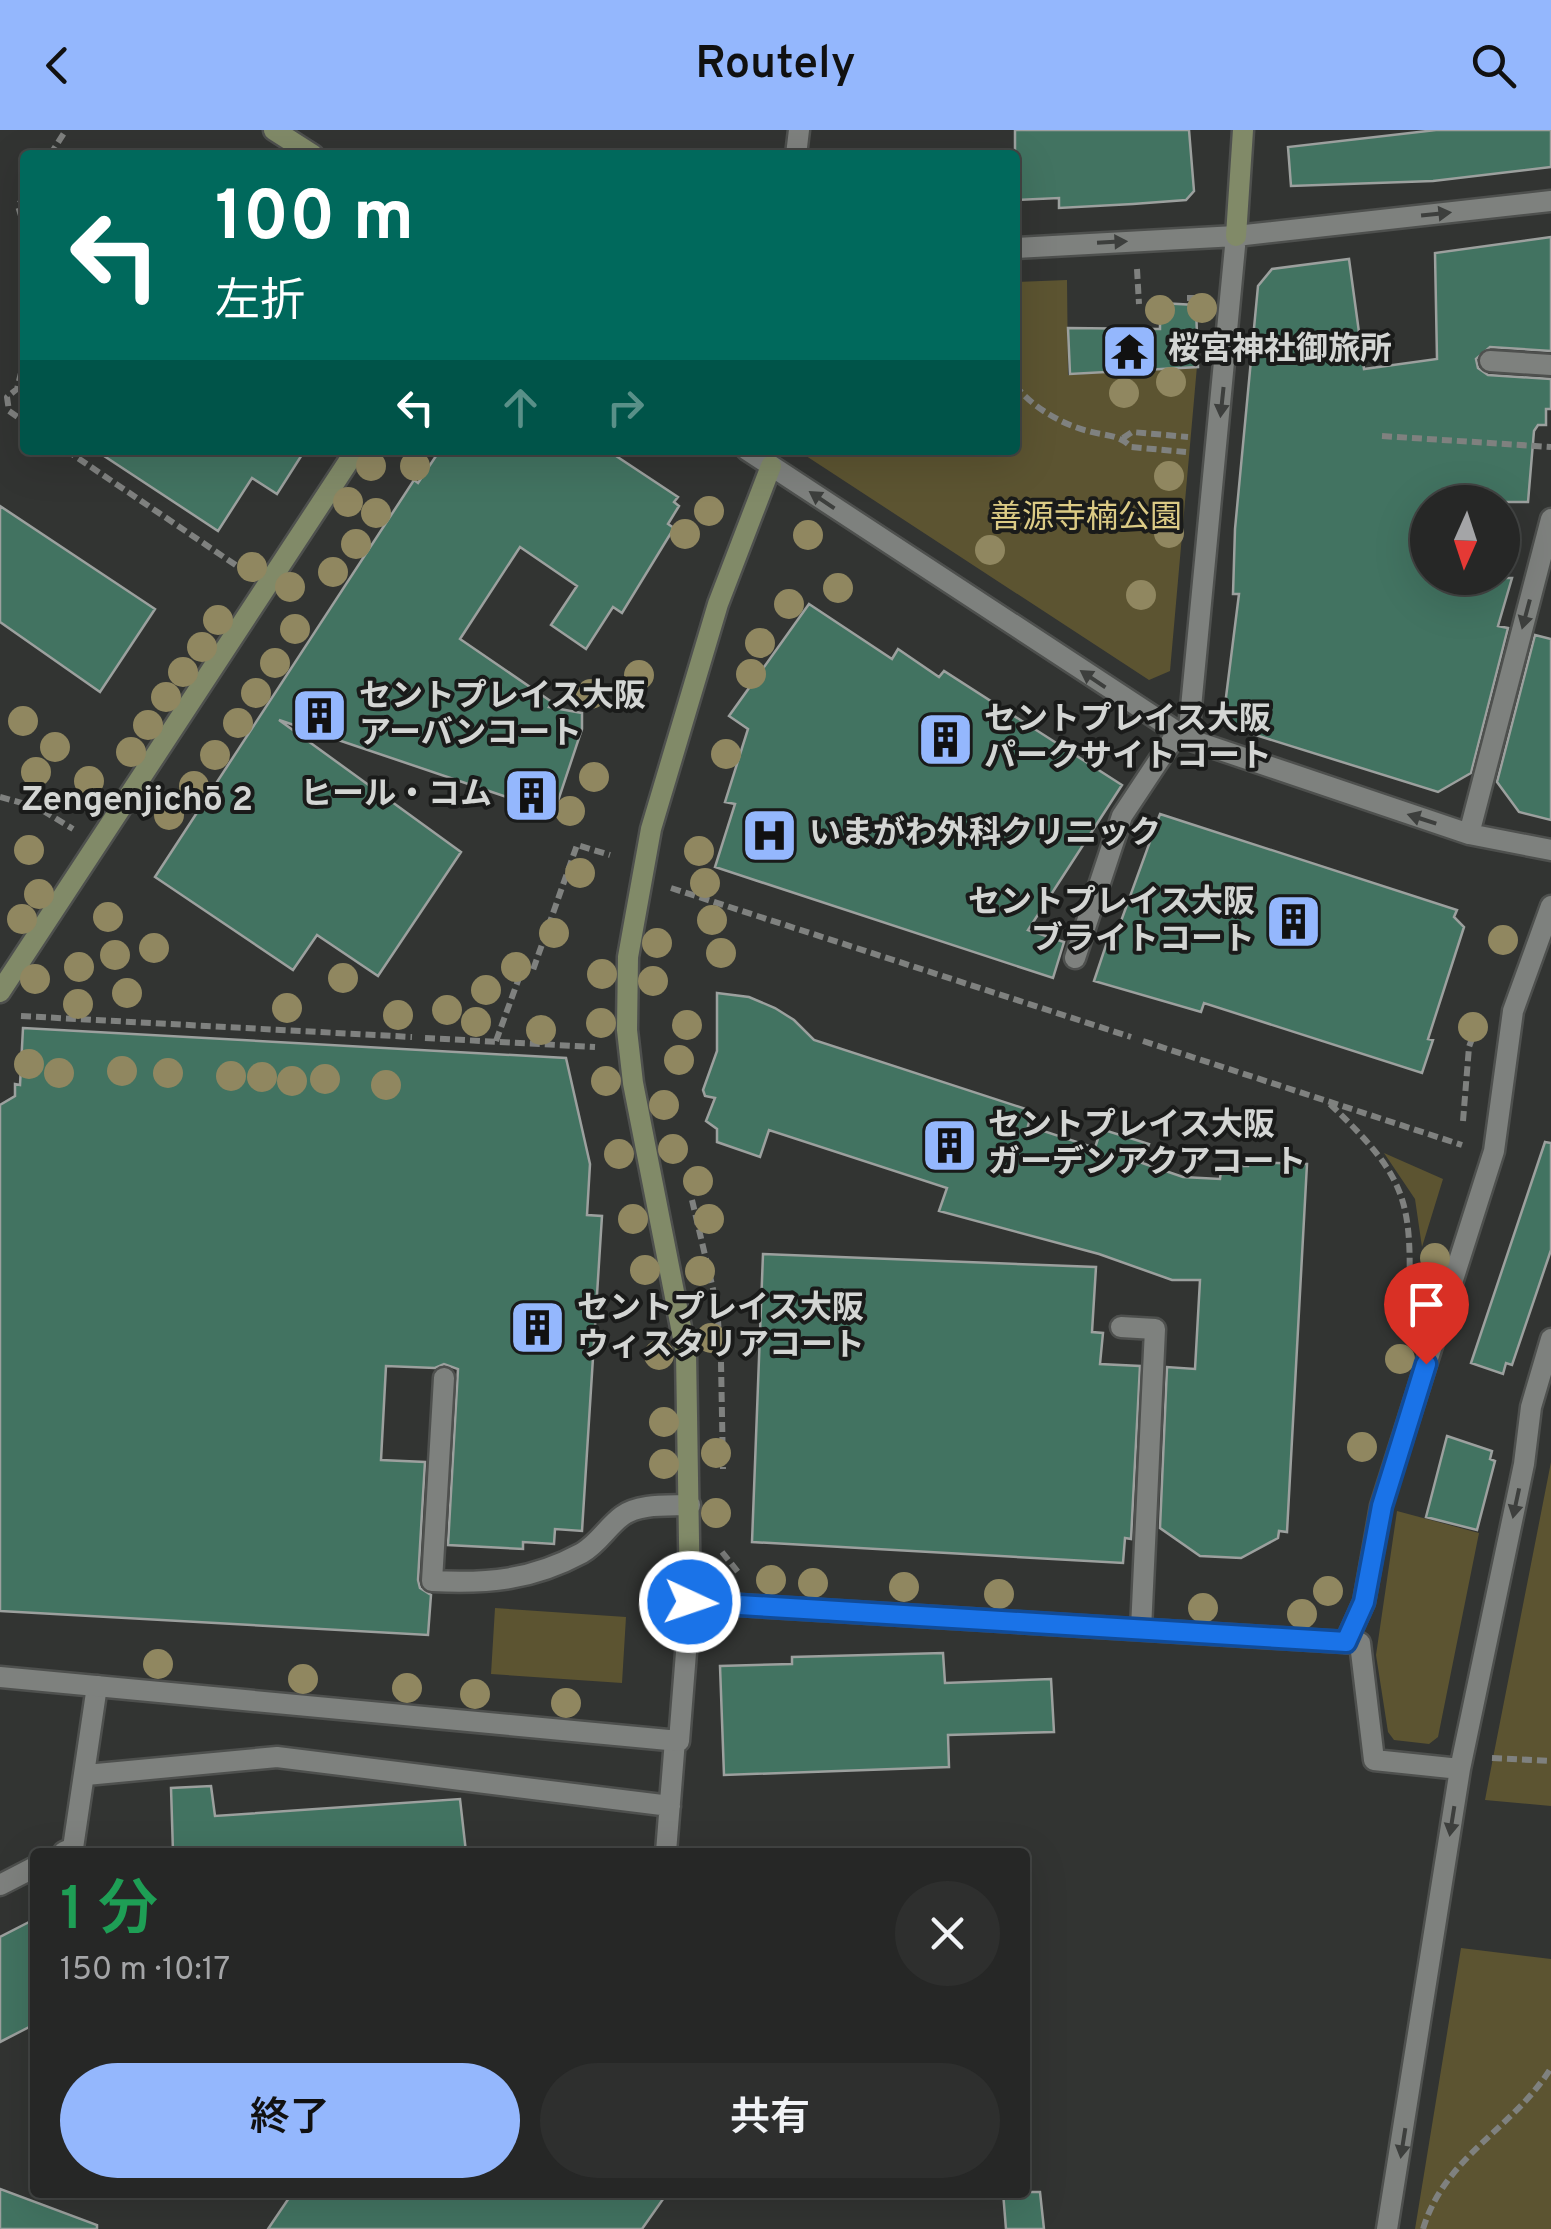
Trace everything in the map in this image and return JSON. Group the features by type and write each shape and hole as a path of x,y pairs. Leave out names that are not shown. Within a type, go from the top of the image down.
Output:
{"street":[{"path":"274,130 300,150"},
{"path":"1075,958 1122,816 1182,736 1236,236 1242,130"},
{"path":"1020,248 1236,236 1551,201"},
{"path":"1490,361 1551,365"},
{"path":"0,992 353,455"},
{"path":"0,1677 679,1740 690,1602 686,1353 633,1084 627,1030 628,957 651,829 759,456 1182,736 1469,834 1551,850"},
{"path":"1469,834 1551,520"},
{"path":"1346,1642 1364,1602 1382,1506 1494,1151 1512,1010 1551,906"},
{"path":"1122,1327 1155,1328 1140,1629"},
{"path":"1387,2229 1460,1769 1524,1464 1532,1407 1551,1339"},
{"path":"444,1378 432,1582 505,1582 540,1573 587,1550 621,1516 635,1509 690,1505"},
{"path":"690,1602 1360,1643 1374,1760 1460,1769"},
{"path":"73,1848 96,1686"},
{"path":"666,1848 675,1740"},
{"path":"86,1775 277,1757 670,1806"},
{"path":"0,1885 30,1870"}],"path":[{"path":"1138,277 1139,304"},
{"path":"1187,298 1200,298"},
{"path":"20,378 17,390 7,396 10,411 20,418"},
{"path":"1020,392 1060,420 1084,431 1122,438 1131,447 1198,454"},
{"path":"1122,438 1132,432 1178,436"},
{"path":"1382,436 1551,447"},
{"path":"73,455 244,570"},
{"path":"0,797 38,806 74,830"},
{"path":"496,1042 522,967 533,970 577,844 610,856"},
{"path":"668,902 674,873"},
{"path":"671,888 1131,1037"},
{"path":"1143,1041 1462,1147 1469,1046 1482,1010"},
{"path":"21,1016 412,1037"},
{"path":"425,1038 596,1047"},
{"path":"1328,1101 1376,1149 1408,1205 1409,1315 1419,1283"},
{"path":"690,1195 717,1306 724,1397 723,1477"},
{"path":"722,1537 722,1557 735,1572 754,1573"},
{"path":"1486,1758 1551,1761"},
{"path":"1423,2229 1439,2189 1464,2157 1527,2099 1551,2068"}],"green space":[{"name":"善源寺楠公園","path":"1067,280 1068,375 1197,366 1170,671 1149,680 805,455 1020,455 1020,282"},
{"path":"1384,1153 1443,1179 1422,1247 1415,1199"},
{"path":"1551,1462 1551,1806 1485,1800 1493,1758"},
{"path":"1397,1511 1479,1533 1438,1737 1429,1744 1394,1740 1388,1732 1376,1655"},
{"path":"495,1608 626,1617 622,1683 491,1674"},
{"path":"1461,1948 1551,1959 1551,2229 1415,2229"}],"building":[{"path":"1015,130 1189,130 1194,191 1186,200 1059,208 1059,198 1020,200 1020,150 1015,150"},
{"path":"1436,130 1551,130 1551,167 1433,181 1291,186 1288,147"},
{"path":"1551,237 1551,351 1490,347 1476,359 1478,368 1488,375 1551,379 1551,409 1546,409 1546,425 1538,425 1534,431 1528,502 1520,502 1520,485 1410,485 1410,595 1507,595 1498,626 1508,628 1471,773 1438,792 1230,727 1223,721 1239,594 1233,594 1235,529 1258,286 1272,269 1349,259 1364,369 1437,359 1435,253"},
{"name":"桜宮神社御旅所","path":"1160,303 1196,305 1198,367 1070,374 1068,328 1160,329"},
{"path":"103,455 302,455 277,494 252,478 218,531"},
{"path":"437,455 615,455 678,497 674,502 679,506 668,524 674,528 622,613 613,607 586,649 551,625 577,586 520,547 460,639 552,702 549,707 582,713 582,729 554,813 279,720 461,852 378,976 317,935 293,970 155,877 414,480 418,483"},
{"path":"0,506 155,609 100,692 0,622"},
{"path":"809,604 892,659 898,649 939,677 944,671 1122,785 1028,930 1064,942 1053,978 715,867 735,804 725,802 748,729 729,716"},
{"path":"1535,635 1551,639 1551,820 1519,812 1497,782"},
{"name":"セントプレイス大阪 ブライトコート","path":"1160,814 1457,910 1454,917 1464,927 1428,1039 1433,1040 1422,1073 1204,1003 1201,1012 1094,981 1110,933 1116,935"},
{"path":"717,993 749,997 775,1008 814,1040 1032,1111 1028,1126 1095,1148 1101,1129 1149,1144 1142,1163 1183,1177 1220,1179 1221,1171 1239,1173 1240,1166 1248,1166 1248,1162 1307,1164 1287,1532 1279,1531 1278,1538 1241,1558 1200,1556 1160,1528 1167,1367 1195,1369 1200,1280 1172,1280 1099,1254 939,1211 947,1188 769,1130 760,1157 717,1142 717,1129 706,1121 715,1098 705,1096 703,1090 717,1051"},
{"path":"23,1028 566,1058 590,1164 587,1215 602,1216 582,1531 555,1529 554,1544 523,1542 523,1549 448,1545 458,1369 444,1364 435,1368 386,1366 381,1460 425,1462 418,1580 420,1588 431,1595 428,1635 0,1611 0,1105 15,1096 15,1084 20,1085"},
{"path":"1545,1142 1551,1143 1551,1250 1512,1365 1506,1363 1503,1374 1471,1363"},
{"path":"763,1254 1096,1267 1092,1332 1103,1333 1100,1364 1140,1366 1131,1539 1125,1538 1123,1563 752,1542"},
{"path":"1447,1436 1492,1451 1490,1459 1495,1461 1477,1530 1426,1517"},
{"path":"943,1653 945,1683 1051,1679 1054,1732 948,1735 949,1767 724,1775 720,1666 792,1664 792,1657"},
{"path":"211,1786 215,1816 460,1799 466,1848 173,1848 171,1788"},
{"path":"30,1922 30,2027 0,2042 0,1937"},
{"path":"0,2189 97,2225 97,2229 0,2229"},
{"path":"1030,2192 1040,2192 1044,2229 1006,2229 1003,2198 1030,2198"},
{"path":"289,2198 664,2198 642,2229 268,2229"}],"place":[{"name":"桜宮神社御旅所","path":"1129,351"},
{"name":"セントプレイス大阪 アーバンコート","path":"320,716"},
{"name":"セントプレイス大阪 パークサイトコート","path":"945,739"},
{"name":"ヒール・コム","path":"531,796"},
{"name":"いまがわ外科クリニック","path":"770,835"},
{"name":"セントプレイス大阪 ブライトコート","path":"1294,922"},
{"name":"セントプレイス大阪 ガーデンアクアコート","path":"949,1145"},
{"name":"セントプレイス大阪 ウィスタリアコート","path":"538,1328"}],"district":[{"name":"Zengenjichō 2","path":"137,801"}],"route":[{"path":"690,1602 1346,1642 1364,1602 1382,1506 1426,1364"}]}
